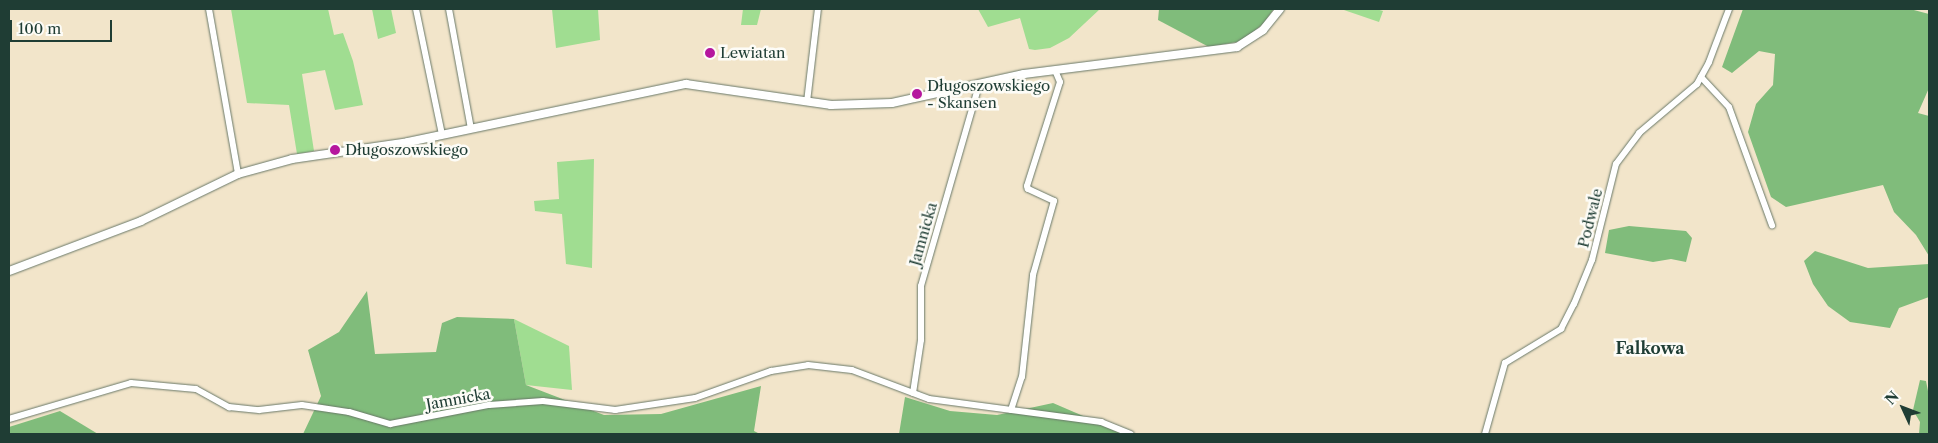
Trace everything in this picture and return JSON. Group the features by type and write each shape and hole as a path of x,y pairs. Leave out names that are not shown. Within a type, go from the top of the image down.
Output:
{"street":[{"path":"209,9 238,174"},
{"path":"416,9 442,135"},
{"path":"449,9 471,129"},
{"path":"807,102 818,9"},
{"path":"9,271 141,221 238,174 292,159 442,135 596,100 686,84 807,102 863,106 1055,70 1237,47 1263,30 1280,9"},
{"name":"Podwale","path":"1485,434 1505,363 1561,329 1574,304 1592,260 1616,164 1639,133 1697,84 1729,9"},
{"path":"1011,410 1022,377 1033,275 1054,201 1028,189 1028,186 1060,82 1055,70"},
{"path":"1701,77 1728,106 1772,225"},
{"name":"Jamnicka","path":"914,393 921,340 921,286 979,85"},
{"name":"Jamnicka","path":"9,419 131,383 196,389 229,407 259,410 302,405 349,412 390,424 489,405 543,401 615,410 695,398 771,371 808,365 852,370 929,399 1101,422 1132,434"}],"green space":[{"path":"231,9 328,9 334,35 343,33 353,61 363,105 335,110 325,70 302,74 314,151 297,154 289,105 247,103"},
{"path":"372,9 391,9 396,33 378,39"},
{"path":"552,9 598,9 600,40 556,48"},
{"path":"743,9 761,9 757,25 741,25"},
{"path":"978,9 1100,9 1069,38 1050,48 1035,50 1029,49 1020,18 988,27"},
{"path":"1159,9 1273,10 1263,24 1242,41 1209,47 1158,20"},
{"path":"1341,9 1376,9 1383,11 1379,22"},
{"path":"1743,9 1910,9 1929,14 1929,88 1918,113 1929,116 1929,256 1916,235 1894,212 1883,185 1786,207 1771,197 1748,132 1756,104 1773,85 1775,54 1759,51 1732,73 1722,67"},
{"path":"594,159 592,268 566,264 562,214 535,211 534,201 559,199 557,162"},
{"path":"1629,226 1686,231 1692,238 1686,262 1671,259 1653,262 1605,253 1609,230"},
{"path":"1815,251 1868,268 1929,264 1929,297 1899,308 1890,328 1850,322 1828,306 1813,284 1804,261"},
{"path":"367,291 375,354 436,352 442,323 457,317 514,319 526,385 604,415 661,414 761,386 754,431 760,434 303,434 321,396 308,350 339,332"},
{"path":"514,319 569,346 572,390 526,385"},
{"path":"1920,380 1926,381 1929,396 1929,434 1919,434 1920,422 1913,410"},
{"path":"905,397 950,411 997,415 1053,403 1125,434 899,434"},
{"path":"60,411 98,434 9,434 9,427"}],"place":[{"name":"Lewiatan","path":"710,53"},
{"name":"Długoszowskiego - Skansen","path":"917,94"},
{"name":"Długoszowskiego","path":"335,150"}],"district":[{"name":"Falkowa","path":"1650,348"}]}
